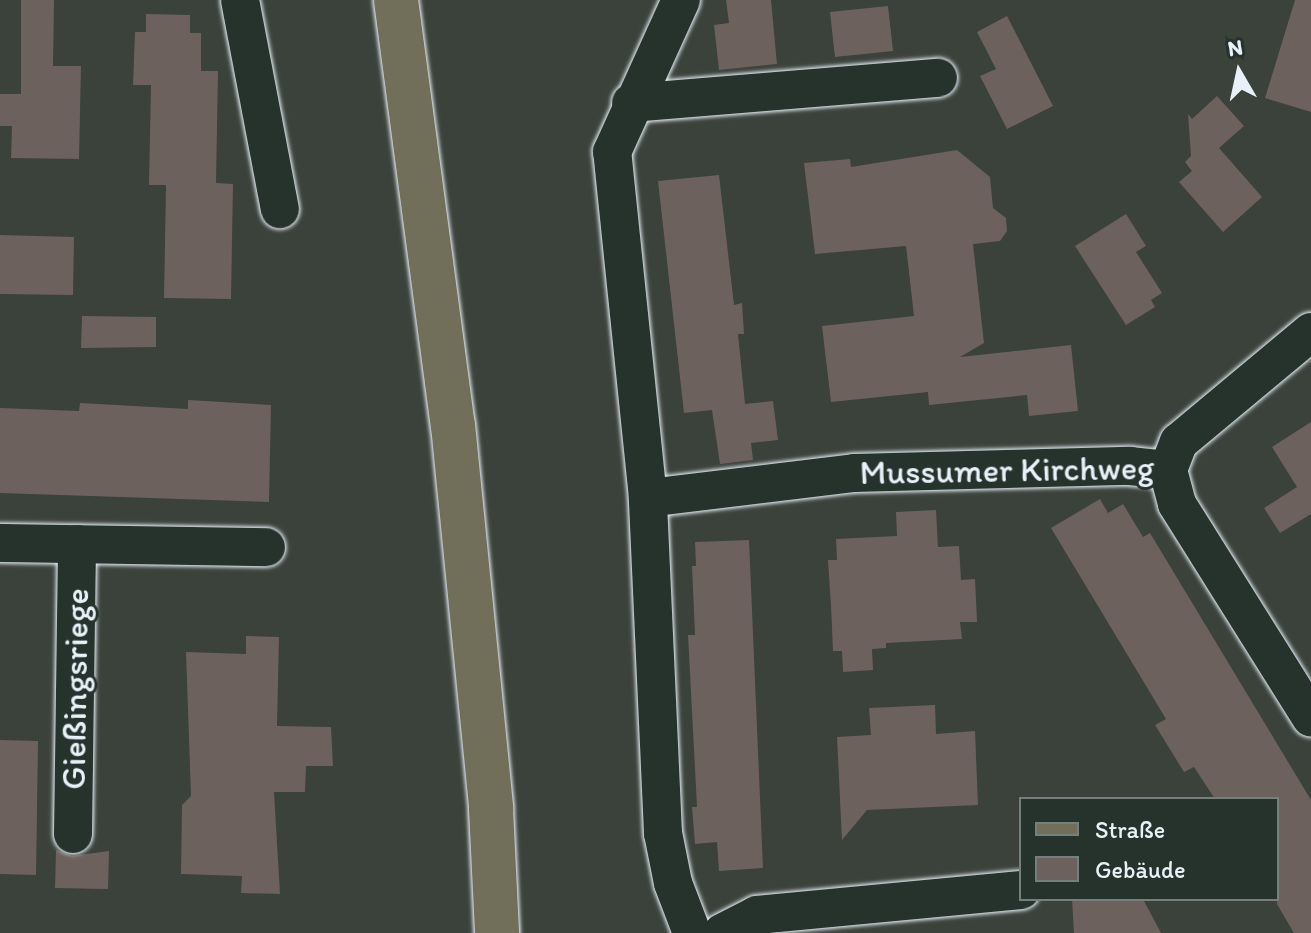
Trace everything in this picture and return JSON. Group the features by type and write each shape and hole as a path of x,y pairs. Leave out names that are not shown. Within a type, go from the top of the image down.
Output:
{"main road":[{"path":"396,0 453,425 491,809 497,933"}],"street":[{"path":"240,0 280,209"},
{"path":"681,0 631,103 612,152 648,498 663,833 673,883 692,933"},
{"path":"631,103 938,78"},
{"name":"Mussumer Kirchweg","path":"648,498 854,473 1022,467 1168,470 1179,442 1311,332"},
{"path":"1168,470 1177,504 1311,718"},
{"name":"Gießingsriege","path":"0,543 266,547"},
{"name":"Gießingsriege","path":"73,834 77,544"},
{"path":"722,933 757,915 1019,890"}],"building":[{"path":"21,0 54,0 53,66 81,66 79,159 11,158 12,126 0,126 0,94 21,94"},
{"path":"726,0 771,0 777,64 719,70 714,25 729,23"},
{"path":"1295,0 1311,0 1311,112 1265,98"},
{"path":"888,6 893,51 835,57 830,12"},
{"path":"146,14 190,15 190,33 201,33 201,71 218,71 216,183 233,184 231,299 164,298 166,185 149,185 151,85 133,85 135,32 146,32"},
{"path":"1007,16 1053,106 1007,129 980,76 996,69 977,32"},
{"path":"1217,96 1244,126 1219,148 1262,197 1223,232 1179,182 1192,171 1185,162 1191,156 1188,114 1192,119"},
{"path":"957,150 990,177 993,208 1006,218 1007,231 1000,241 973,244 984,343 960,357 1071,345 1078,411 1029,416 1027,395 929,405 928,392 831,402 822,326 914,316 906,246 815,254 804,163 850,159 851,167"},
{"path":"719,175 734,305 742,303 744,334 738,334 745,404 773,401 778,440 751,443 753,460 720,464 712,410 684,413 658,181"},
{"path":"1126,214 1146,246 1136,252 1162,293 1151,300 1155,307 1126,325 1075,246"},
{"path":"0,235 74,237 73,295 0,294"},
{"path":"82,316 156,317 156,347 81,348"},
{"path":"188,400 271,405 269,502 0,493 0,408 79,411 80,403 188,409"},
{"path":"1311,422 1311,514 1280,533 1264,508 1297,487 1272,447"},
{"path":"1100,499 1108,513 1123,504 1143,537 1150,533 1311,800 1311,933 1294,933 1277,904 1279,797 1214,797 1194,767 1184,772 1155,725 1166,719 1051,528"},
{"path":"936,510 938,547 959,546 961,580 975,579 977,622 960,622 962,639 886,643 886,648 872,649 873,670 843,672 842,651 833,651 828,560 837,560 836,539 897,536 896,512"},
{"path":"749,540 763,868 719,871 717,842 695,844 692,807 697,807 688,635 695,635 692,566 696,566 695,542"},
{"path":"246,636 279,637 277,726 331,727 333,766 306,766 305,792 274,792 280,894 241,893 242,876 181,874 182,805 191,796 186,652 246,654"},
{"path":"935,705 936,734 975,731 978,805 867,810 842,840 837,737 871,735 869,708"},
{"path":"0,740 38,741 36,875 0,874"},
{"path":"56,850 72,856 109,851 108,889 55,888"},
{"path":"1072,901 1144,901 1161,933 1074,933"}]}
